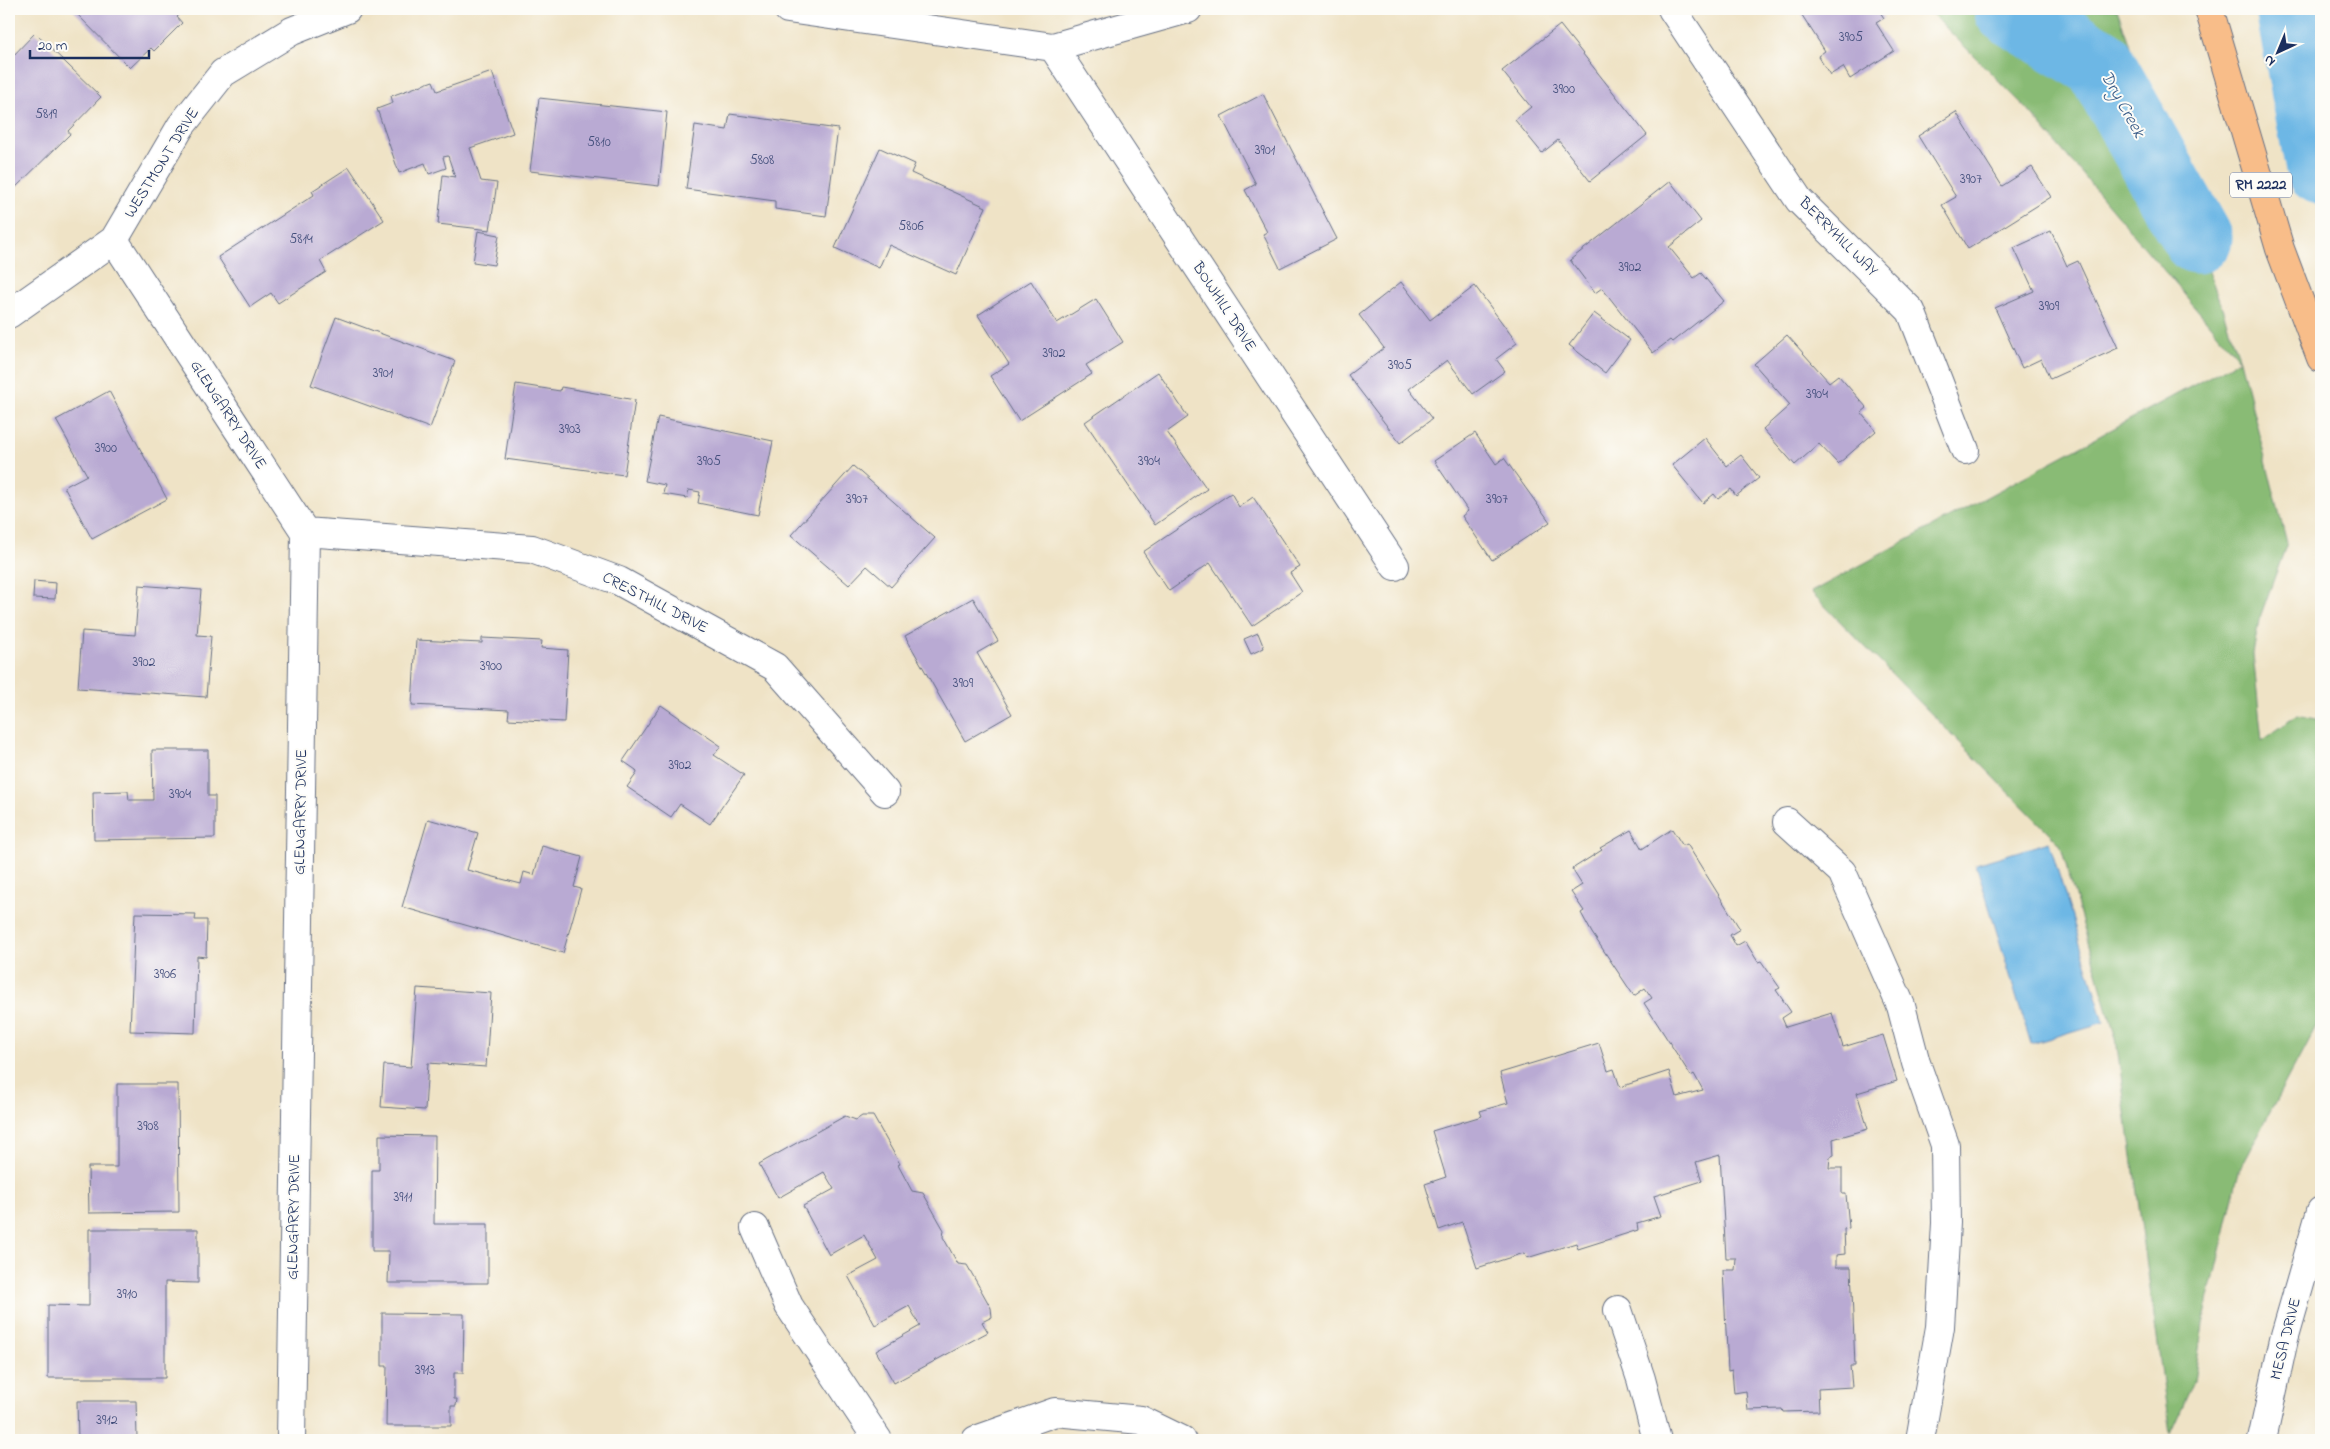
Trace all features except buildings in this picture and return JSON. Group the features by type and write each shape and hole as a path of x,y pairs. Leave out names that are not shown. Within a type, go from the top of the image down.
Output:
{"main road":[{"name":"RM 2222","path":"2209,9 2280,250 2321,358"}],"street":[{"name":"WESTMONT DRIVE","path":"9,314 114,240 181,126 223,73 292,31 347,9"},
{"path":"788,9 1053,48 1188,9"},
{"name":"BERRYHILL WAY","path":"1672,9 1799,200 1911,311 1965,450"},
{"name":"BOWHILL DRIVE","path":"1053,48 1394,566"},
{"name":"GLENGARRY DRIVE","path":"114,240 305,532 291,1440"},
{"name":"CRESTHILL DRIVE","path":"305,532 532,549 619,581 775,667 885,792"},
{"path":"1787,822 1842,872 1901,1006 1916,1063 1945,1145 1946,1223 1940,1327 1920,1440"},
{"name":"MESA DRIVE","path":"2262,1440 2284,1339 2321,1211"},
{"path":"755,1228 789,1306 878,1440"},
{"path":"1618,1310 1641,1379 1657,1440"},
{"path":"976,1440 1055,1412 1141,1420 1182,1440"}],"green space":[{"path":"1927,9 2117,9 2240,360 2028,110"},
{"path":"2282,9 2321,9 2321,155"},
{"path":"2240,360 2287,543 2259,620 2253,654 2262,741 2297,715 2321,720 2321,1016 2239,1171 2203,1324 2194,1381 2170,1434 2116,1039 2060,844 1811,592"}],"water":[{"path":"2049,842 2104,1022 2031,1044 1976,864"}],"waterway":[{"name":"Dry Creek","path":"2009,9 2099,63 2197,238"},
{"path":"2291,9 2321,169"}]}
